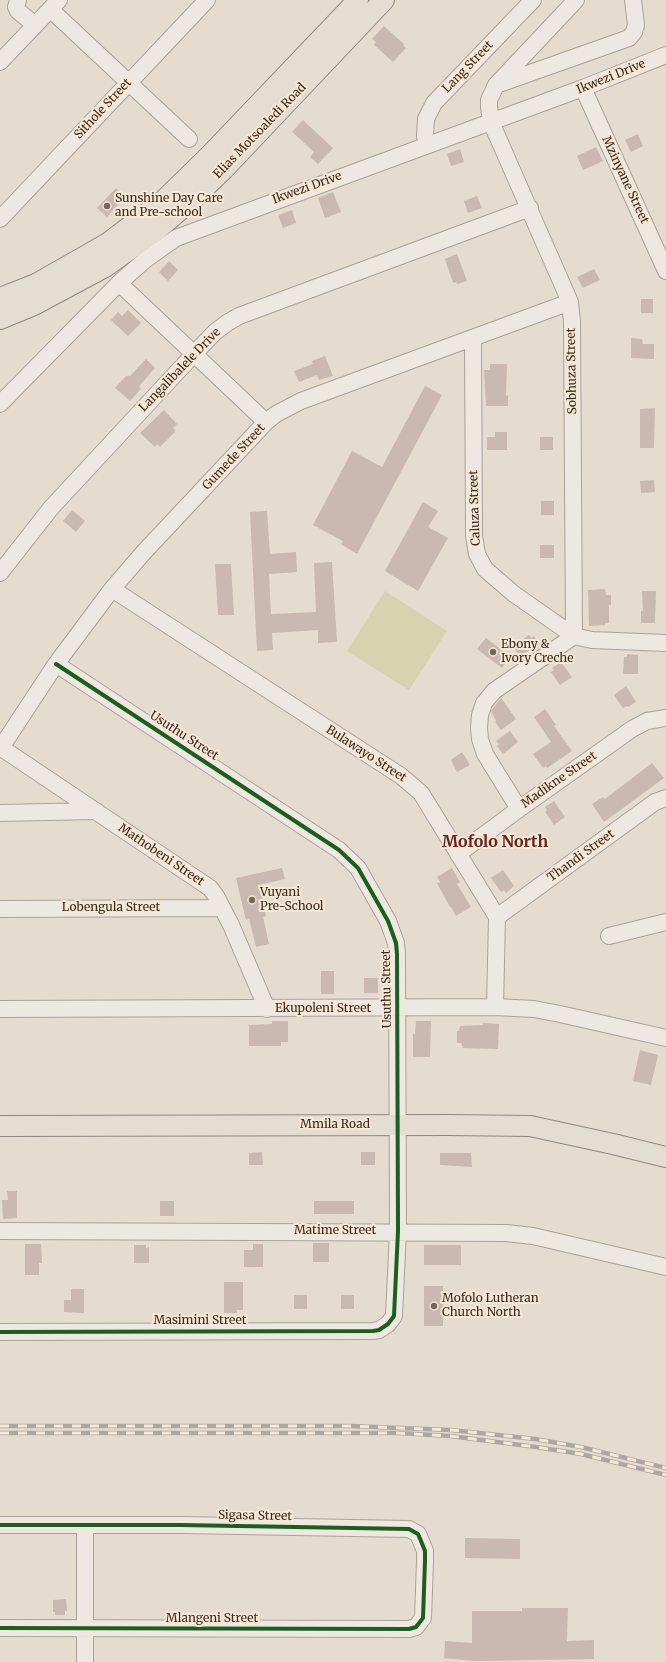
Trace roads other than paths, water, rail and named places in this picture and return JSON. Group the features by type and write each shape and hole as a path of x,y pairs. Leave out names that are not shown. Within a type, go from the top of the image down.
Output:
{"main road":[{"name":"Elias Motsoaledi Road","path":"0,298 36,284 108,243 162,202 210,155 358,0"},
{"name":"Elias Motsoaledi Road","path":"0,319 34,305 105,267 158,229 193,199 224,169 384,0"},
{"name":"Mmila Road","path":"0,1116 399,1121"},
{"name":"Mmila Road","path":"0,1126 399,1121 501,1117 542,1120 619,1141 666,1157"},
{"name":"Mmila Road","path":"619,1141 666,1148"}],"street":[{"path":"18,0 16,8 18,11 35,25"},
{"name":"Sithole Street","path":"0,219 207,0"},
{"name":"Lang Street","path":"427,144 425,127 426,119 434,103 533,0"},
{"path":"496,85 576,0"},
{"path":"496,85 630,38 636,25 633,0"},
{"path":"0,62 55,5 128,83 189,139"},
{"name":"Ikwezi Drive","path":"0,404 119,283 145,260 176,238 427,144 583,88 666,55"},
{"name":"Sobhuza Street","path":"496,85 489,100 491,122 570,302 572,322 574,636"},
{"name":"Mzinyane Street","path":"583,88 666,271"},
{"name":"Langalibalele Drive","path":"0,573 51,508 193,355 216,332 239,316 530,208"},
{"path":"119,283 193,355 266,422"},
{"name":"Gumede Street","path":"0,748 56,664 112,589 144,552 266,422 286,407 301,401 570,302"},
{"name":"Caluza Street","path":"473,338 474,536 477,554 485,569 514,594 574,636 600,640 666,642"},
{"name":"Bulawayo Street","path":"112,589 414,785 427,799 458,854 497,917"},
{"path":"519,809 485,754 480,739 480,715 484,703 494,691 574,636"},
{"name":"Usuthu Street","path":"56,664 334,846 358,868 388,921 393,932 397,954 398,1008 398,1232 394,1316"},
{"name":"Madikne Street","path":"458,854 632,729 647,721 666,718"},
{"name":"Mathobeni Street","path":"0,748 203,883 216,896 266,1009"},
{"name":"Thandi Street","path":"497,917 655,802 666,798"},
{"path":"0,813 96,811"},
{"name":"Lobengula Street","path":"0,909 222,908"},
{"path":"495,1007 497,917"},
{"path":"609,936 666,922"},
{"name":"Ekupoleni Street","path":"0,1009 495,1007 534,1009 666,1038"},
{"name":"Matime Street","path":"0,1231 398,1232 521,1234 666,1267"},
{"name":"Masimini Street","path":"0,1332 373,1331 388,1324 394,1316"},
{"name":"Sigasa Street","path":"0,1525 212,1525 409,1529 418,1534 425,1551 424,1614 422,1622"},
{"path":"85,1525 85,1662"},
{"name":"Mlangeni Street","path":"0,1628 409,1629 416,1627 422,1622"}],"railway":[{"path":"0,1426 350,1426 451,1430 535,1439 581,1447 666,1468"},
{"path":"0,1433 398,1433 450,1436 581,1454 666,1475"}],"place":[{"name":"Sunshine Day Care and Pre-school","path":"107,206"},
{"name":"Ebony & Ivory Creche","path":"493,652"},
{"name":"Vuyani Pre-School","path":"252,900"},
{"name":"Mofolo Lutheran Church North","path":"434,1306"}],"district":[{"name":"Mofolo North","path":"495,842"}]}
